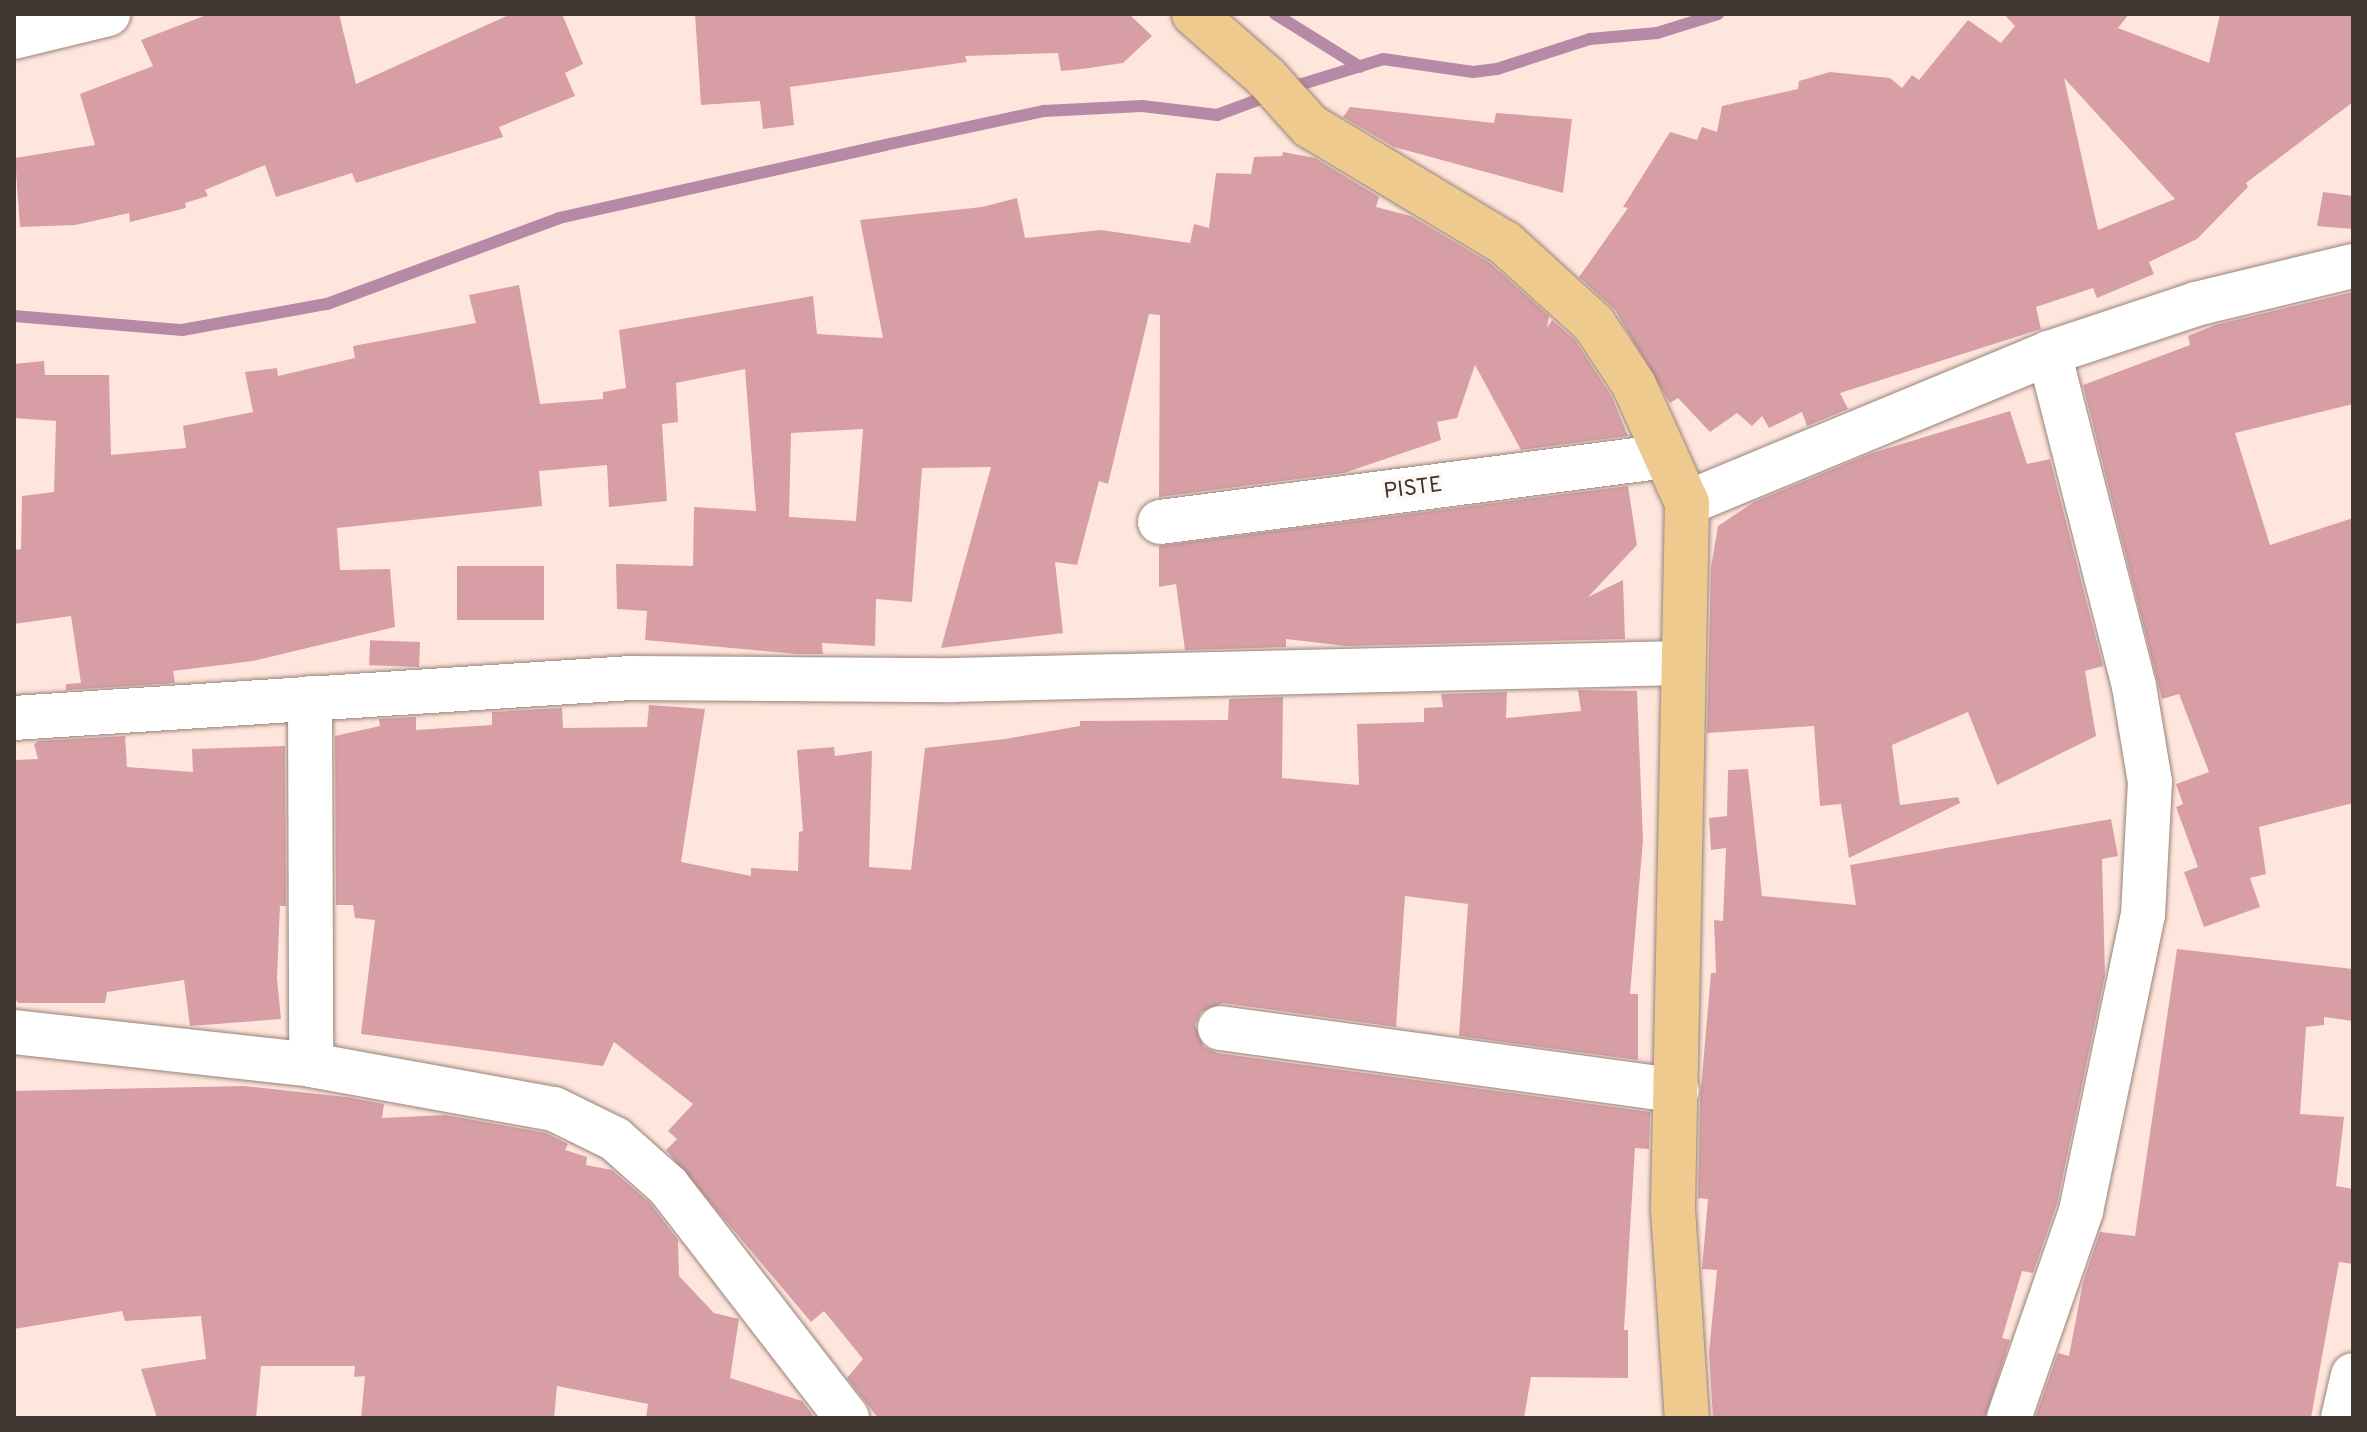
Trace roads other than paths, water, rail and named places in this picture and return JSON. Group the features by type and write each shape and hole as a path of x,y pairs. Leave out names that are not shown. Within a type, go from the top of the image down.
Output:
{"main road":[{"path":"1194,14 1266,77 1310,126 1505,243 1594,324 1634,385 1687,503 1673,1209 1687,1418"}],"street":[{"path":"14,37 108,14"},
{"path":"1687,503 2049,353 2196,304 2353,266"},
{"path":"2009,1418 2081,1211 2143,915 2150,782 2134,686 2049,353"},
{"name":"PISTE","path":"1160,522 1666,456"},
{"path":"14,718 631,678 984,679 1682,663"},
{"path":"310,698 311,1065"},
{"path":"1220,1028 1677,1091"},
{"path":"14,1032 311,1065 554,1109 615,1139 668,1186 847,1418"},
{"path":"2343,1418 2353,1375"}],"waterway":[{"path":"1275,14 1360,67"},
{"path":"1289,88 1383,59 1473,72 1497,69 1590,39 1657,33 1718,14"},
{"path":"14,316 182,330 327,304 559,218 885,145 1044,111 1142,106 1217,115 1271,95"}]}
